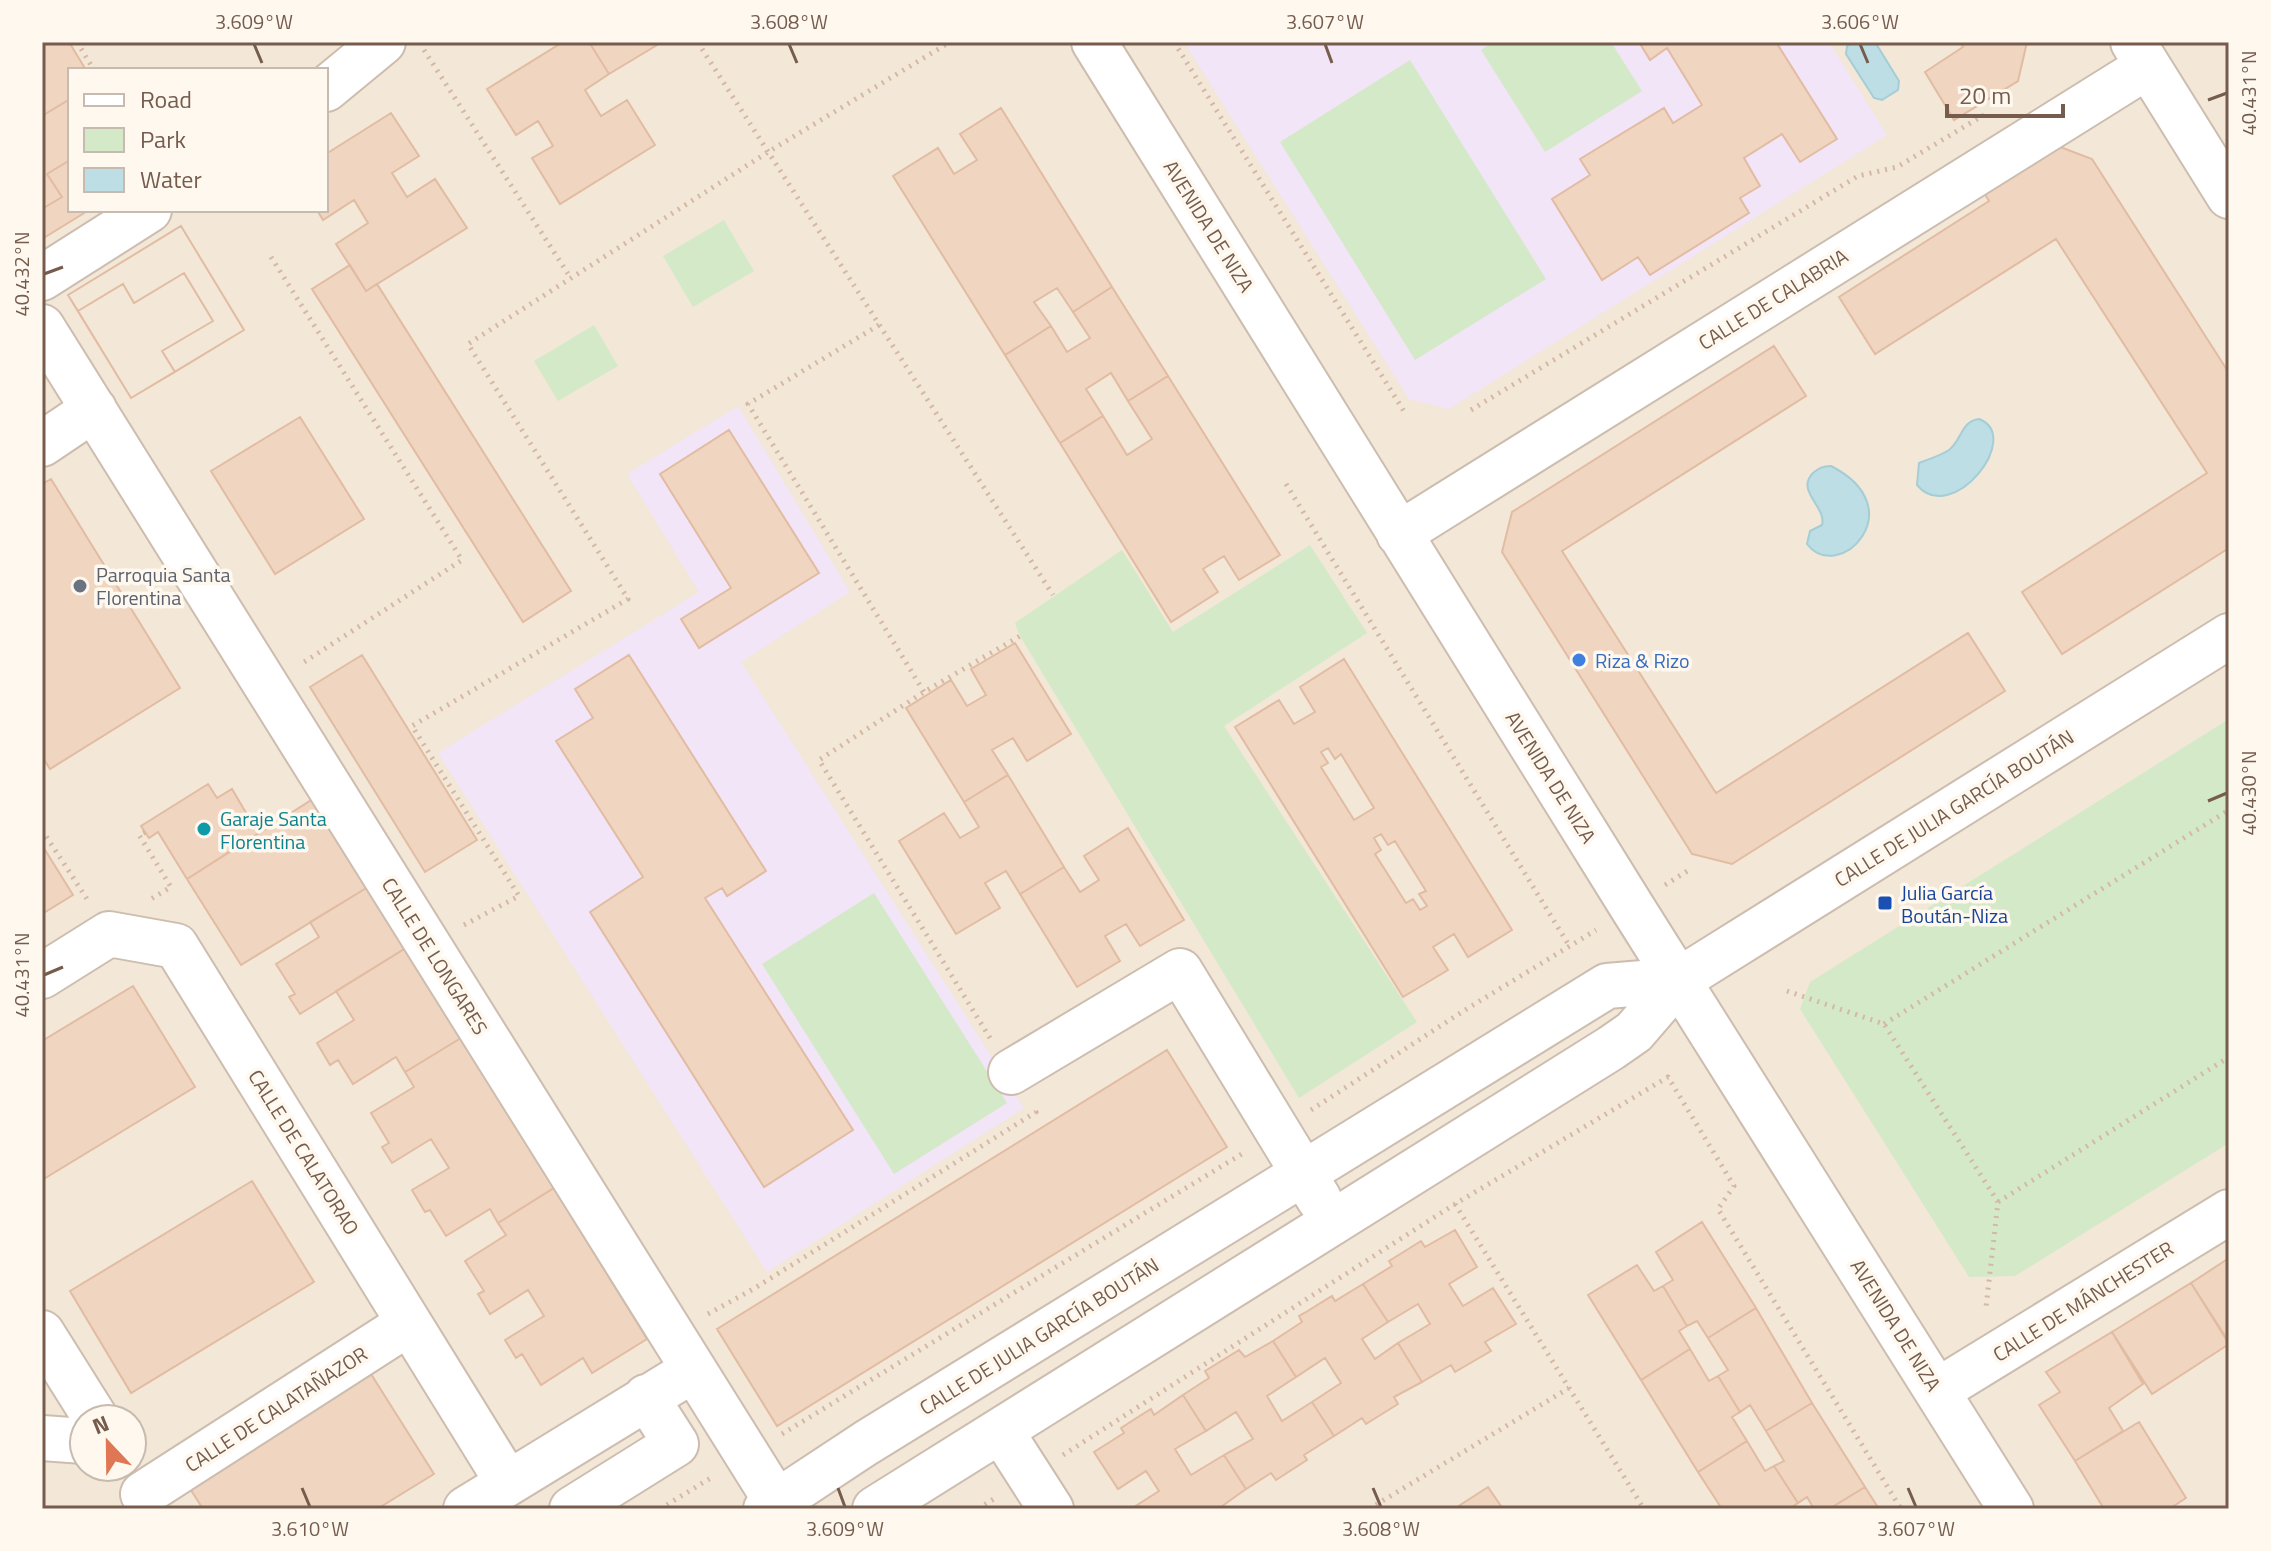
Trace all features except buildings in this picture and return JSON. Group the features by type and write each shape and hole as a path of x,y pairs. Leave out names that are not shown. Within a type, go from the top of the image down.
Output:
{"street":[{"path":"328,87 383,42"},
{"name":"AVENIDA DE NIZA","path":"1094,42 2011,1509"},
{"path":"2140,54 2229,196"},
{"name":"CALLE DE CALABRIA","path":"1399,534 2140,54"},
{"path":"42,278 146,212"},
{"name":"CALLE DE LONGARES","path":"42,327 747,1455 775,1507"},
{"path":"42,444 94,409"},
{"name":"CALLE DE JULIA GARCÍA BOUTÁN","path":"875,1509 1634,1032 1679,980 2229,636"},
{"path":"42,976 125,937"},
{"name":"CALLE DE CALATORAO","path":"125,937 176,946 508,1483"},
{"path":"1011,1072 1180,971 1333,1222"},
{"name":"CALLE DE JULIA GARCÍA BOUTÁN","path":"775,1507 866,1443 1607,986 1679,980"},
{"name":"CALLE DE MÁNCHESTER","path":"1937,1391 2229,1212"},
{"name":"CALLE DE CALATAÑAZOR","path":"140,1490 409,1323"},
{"path":"42,1333 86,1403"},
{"path":"466,1509 693,1370"},
{"path":"572,1509 676,1444 646,1397"},
{"path":"1001,1431 1040,1492"},
{"path":"42,1438 68,1440"}],"path":[{"path":"77,42 93,68"},
{"path":"419,42 570,277"},
{"path":"427,944 519,896 412,726 628,599 468,344 768,152 950,42"},
{"path":"1174,42 1405,413"},
{"path":"702,49 1053,595"},
{"path":"1471,410 1858,176 1897,167 1997,107"},
{"path":"266,686 462,560 271,257"},
{"path":"879,325 748,404 924,692"},
{"path":"1286,484 1570,947"},
{"path":"702,1317 755,1288 1036,1112 819,760 924,692 1020,636"},
{"path":"1884,1024 2229,810"},
{"path":"42,830 125,937 151,899 171,887 139,835 145,832"},
{"path":"660,1509 1278,1132 1689,870"},
{"path":"1787,991 1884,1024 1998,1202 1986,1307"},
{"path":"1998,1202 2229,1057"},
{"path":"978,1509 1040,1492 1455,1204 1668,1077 1734,1186 1718,1209 1901,1509"},
{"path":"1455,1204 1644,1509"},
{"path":"1369,1509 1569,1388"}],"shaded area":[{"path":"42,42 2229,42 2229,1509 42,1509"},
{"path":"1184,42 1829,42 1887,135 1449,409 1409,399"},
{"path":"738,406 850,592 741,662 1024,1108 767,1272 438,753 699,592 627,474"}],"green space":[{"path":"1493,42 1611,42 1642,91 1545,152 1481,50"},
{"path":"1410,60 1546,279 1415,360 1280,142"},
{"path":"724,220 754,271 693,307 663,256"},
{"path":"594,325 618,366 558,401 534,361"},
{"path":"1310,545 1367,633 1224,726 1417,1022 1299,1098 1015,623 1122,550 1173,632"},
{"path":"2229,719 2229,1143 2015,1276 1969,1277 1800,1009 1810,982"},
{"path":"874,893 1007,1103 894,1174 762,964"}],"water":[{"path":"1853,42 1875,42 1899,81 1898,90 1882,100 1874,98 1846,54 1847,46"},
{"path":"1979,419 1991,428 1993,442 1978,474 1964,487 1948,495 1932,495 1917,485 1919,463 1949,450 1965,427"},
{"path":"1831,466 1855,483 1867,502 1868,520 1862,536 1850,549 1836,555 1820,554 1807,544 1810,531 1822,525 1820,512 1809,493 1808,480 1817,470"}],"place":[{"name":"Parroquia Santa Florentina","path":"80,586"},
{"name":"Riza & Rizo","path":"1579,660"},
{"name":"Garaje Santa Florentina","path":"204,829"},
{"name":"Julia García Boután-Niza","path":"1885,903"}]}
